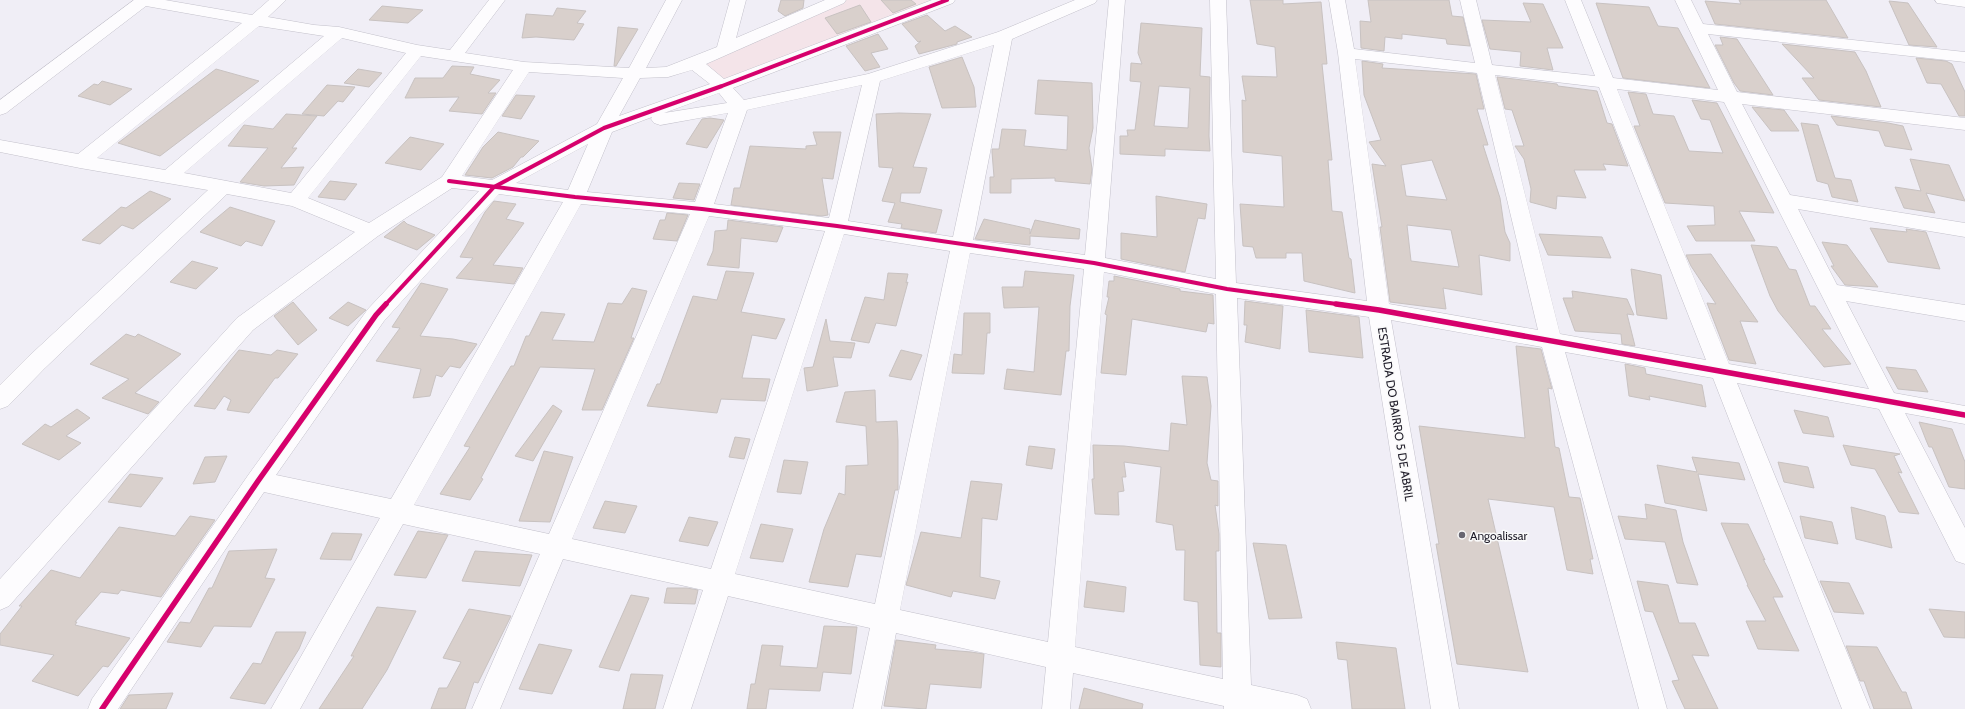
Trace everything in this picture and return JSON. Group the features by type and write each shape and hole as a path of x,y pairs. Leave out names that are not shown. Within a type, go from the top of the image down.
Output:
{"street":[{"path":"0,109 143,0 256,20 339,32 417,50 524,67 634,73 668,72 694,63 838,0"},
{"path":"80,162 256,20 278,0"},
{"path":"454,56 497,0"},
{"path":"285,709 575,197 604,128 674,0"},
{"path":"725,50 738,0"},
{"path":"102,709 258,481 376,314 494,187 604,128 722,86 947,0"},
{"path":"604,128 740,106 872,78 1004,36 1089,0"},
{"path":"1056,709 1117,0"},
{"path":"1218,0 1237,702"},
{"name":"ESTRADA DO BAIRRO 5 DE ABRIL","path":"1337,0 1346,53 1379,310 1445,709"},
{"path":"1468,0 1551,341 1653,709"},
{"path":"1573,0 1856,709"},
{"path":"1684,0 1730,97 1886,401 1957,524 1965,553"},
{"path":"1943,0 1965,2"},
{"path":"1698,28 1965,57"},
{"path":"168,177 339,32"},
{"path":"867,709 960,246 1004,36"},
{"path":"296,200 417,50"},
{"path":"1346,53 1965,124"},
{"path":"694,63 722,86 740,106"},
{"path":"0,598 245,324 371,231 449,181 524,67"},
{"path":"677,709 837,226 872,78"},
{"path":"486,709 702,209 740,106"},
{"path":"0,146 80,162 296,200 371,231"},
{"path":"449,181 575,197 702,209 837,226 960,246 1094,263 1226,289 1379,310 1965,415"},
{"path":"0,400 36,363 223,187"},
{"path":"1783,200 1965,230"},
{"path":"1830,291 1965,313"},
{"path":"258,481 1061,657 1237,702 1297,709"}],"shaded area":[{"path":"838,0 946,0 722,86 694,63"}],"building":[{"path":"781,0 804,0 803,8 785,16 778,11"},
{"path":"881,0 911,0 916,4 893,13"},
{"path":"1250,0 1283,0 1283,4 1321,2 1327,64 1322,64 1332,160 1328,160 1332,211 1342,212 1349,258 1351,259 1355,293 1304,281 1302,253 1286,253 1286,258 1256,258 1253,247 1243,246 1240,204 1284,207 1282,156 1243,152 1242,100 1246,101 1242,76 1277,77 1275,47 1257,44"},
{"path":"1368,0 1449,0 1452,16 1463,17 1470,46 1447,44 1446,39 1402,34 1402,39 1385,37 1384,51 1361,48 1360,21 1371,22"},
{"path":"1739,0 1826,0 1848,38 1715,24 1705,1 1741,4"},
{"path":"1889,1 1908,3 1937,47 1909,45"},
{"path":"1523,3 1543,4 1563,48 1547,48 1553,70 1520,66 1521,52 1490,49 1482,20 1531,22"},
{"path":"1596,3 1649,7 1658,26 1678,28 1710,88 1623,78"},
{"path":"860,5 871,22 837,34 825,18"},
{"path":"382,6 423,10 408,23 369,20"},
{"path":"557,8 586,11 577,23 584,24 574,40 536,37 522,38 526,14 553,16"},
{"path":"927,15 945,31 955,26 972,37 957,42 957,44 919,54 915,46 921,41 918,42 902,24"},
{"path":"1141,23 1202,28 1200,76 1210,77 1210,151 1165,149 1165,156 1120,154 1120,136 1128,136 1127,130 1135,130 1141,82 1130,81 1131,63 1142,64 1138,53","holes":["1159,86 1190,88 1188,128 1154,126"]},
{"path":"618,27 638,29 616,66 614,66"},
{"path":"878,34 888,49 871,53 880,67 865,71 846,46"},
{"path":"1720,37 1737,39 1773,95 1740,91 1734,83 1715,45 1723,45"},
{"path":"1782,44 1855,52 1866,71 1881,107 1819,100 1802,78 1814,78"},
{"path":"962,57 974,87 976,107 942,108 929,67"},
{"path":"1916,58 1946,61 1952,64 1965,92 1965,116 1959,116 1941,84 1927,83"},
{"path":"1362,61 1383,64 1382,68 1476,74 1484,109 1477,109 1488,145 1483,145 1500,198 1505,232 1510,243 1510,261 1479,255 1482,295 1443,288 1446,309 1390,302 1380,227 1382,227 1372,164 1386,166 1369,142 1381,140 1364,95","holes":["1432,160 1447,200 1406,196 1401,165","1407,225 1451,230 1459,267 1411,261"]},
{"path":"452,66 474,67 470,74 500,80 488,93 496,93 482,114 449,111 459,97 405,98 415,78 443,78"},
{"path":"216,69 259,81 160,156 118,143"},
{"path":"358,69 382,73 369,87 344,83"},
{"path":"1497,77 1557,84 1558,86 1597,91 1607,123 1612,124 1628,166 1603,164 1606,170 1574,170 1586,198 1557,196 1556,209 1530,202 1531,189 1524,159 1515,146 1524,146 1512,110 1505,109"},
{"path":"1038,80 1092,83 1093,128 1089,148 1092,169 1090,184 1055,181 1055,178 1011,179 1011,193 990,193 990,177 994,177 992,149 999,149 1002,129 1026,130 1024,146 1067,150 1068,116 1035,114"},
{"path":"102,81 132,89 110,105 78,96 94,84 98,85"},
{"path":"327,85 355,87 343,102 338,101 324,116 302,114"},
{"path":"1628,92 1646,94 1653,114 1674,116 1689,151 1723,153 1710,120 1701,119 1692,100 1717,103 1774,213 1739,211 1755,241 1696,241 1687,226 1715,225 1714,206 1665,203 1634,126 1640,126"},
{"path":"516,95 535,96 521,119 502,116"},
{"path":"1752,107 1784,110 1799,131 1771,131"},
{"path":"286,114 317,116 292,148 297,148 281,168 304,167 294,185 264,186 240,182 268,148 228,146 244,125 273,129"},
{"path":"876,114 931,114 913,167 927,168 920,193 901,193 900,202 942,210 936,233 901,228 902,224 888,222 895,203 882,201 893,168 879,167"},
{"path":"1831,116 1903,126 1912,150 1885,146 1879,131 1837,125"},
{"path":"710,118 724,120 707,148 686,144 702,119"},
{"path":"1801,123 1818,125 1835,178 1851,180 1858,202 1832,197 1828,184 1817,181"},
{"path":"498,132 539,141 523,157 521,157 513,167 492,178 465,175 483,147"},
{"path":"813,132 841,132 833,179 822,178 828,215 822,216 731,205 734,188 740,188 750,146 806,149 806,146 817,145"},
{"path":"410,137 444,144 421,170 385,163"},
{"path":"1910,159 1949,165 1965,201 1926,193 1935,213 1904,208 1895,187 1921,191"},
{"path":"330,181 357,184 345,200 318,197"},
{"path":"679,183 700,184 694,200 673,198"},
{"path":"150,191 171,199 133,229 122,225 100,244 82,240 121,207 126,208"},
{"path":"1156,196 1207,204 1205,219 1198,218 1185,272 1121,259 1121,233 1157,237"},
{"path":"494,201 516,204 506,219 524,223 493,265 523,268 514,284 456,278 473,258 460,257 485,212"},
{"path":"230,207 275,221 262,246 246,241 241,246 200,232"},
{"path":"667,213 688,215 677,241 653,239 660,220 665,220"},
{"path":"984,219 1030,229 1030,234 1035,220 1080,229 1079,239 1030,236 1030,245 975,239"},
{"path":"728,220 783,227 777,242 741,238 739,268 707,265 713,251 715,231 727,230"},
{"path":"404,221 407,224 435,235 417,250 384,237"},
{"path":"1870,228 1907,232 1906,229 1926,232 1940,269 1888,262"},
{"path":"1539,234 1602,237 1611,258 1548,255"},
{"path":"1822,242 1847,245 1878,287 1845,285 1831,266 1834,266"},
{"path":"1751,245 1777,247 1789,269 1796,270 1810,306 1815,306 1831,329 1822,329 1851,364 1824,367 1778,311 1770,296"},
{"path":"1711,254 1758,322 1740,321 1756,364 1729,360 1707,303 1716,304 1691,266 1686,255"},
{"path":"192,261 218,268 196,289 170,282"},
{"path":"1631,269 1661,275 1667,319 1637,315"},
{"path":"726,271 754,273 741,312 785,319 776,339 752,335 742,378 770,379 765,401 721,399 717,413 647,406 657,384 660,384 693,296 717,300"},
{"path":"1025,271 1074,275 1070,306 1069,351 1066,351 1061,395 1004,389 1007,369 1034,372 1039,307 1004,308 1002,287 1023,287"},
{"path":"888,273 908,274 906,283 908,282 896,326 876,323 869,343 851,340 865,297 884,300"},
{"path":"1114,276 1180,289 1180,291 1213,295 1214,324 1208,323 1206,332 1132,319 1126,375 1101,373 1107,315 1105,314 1109,297 1107,297 1109,281 1114,281"},
{"path":"421,283 448,289 420,336 453,339 477,344 460,368 450,366 442,377 436,375 430,396 413,398 421,369 376,361 400,328 392,327"},
{"path":"632,288 647,291 631,338 634,338 602,410 582,410 595,369 540,367 481,478 483,479 470,500 440,494 470,447 464,446 511,366 514,366 526,336 529,336 541,312 565,314 552,340 594,342 608,303 622,304"},
{"path":"1572,291 1627,299 1634,315 1627,314 1635,346 1622,344 1621,334 1575,331 1563,298 1573,298"},
{"path":"1245,301 1283,306 1280,349 1245,342 1247,325 1244,325"},
{"path":"293,302 317,330 298,345 274,316"},
{"path":"348,302 366,310 348,326 329,318"},
{"path":"1306,310 1359,317 1363,358 1309,352"},
{"path":"964,313 990,313 990,333 987,333 984,374 952,373 954,354 962,355"},
{"path":"826,319 830,341 855,343 851,358 833,357 838,386 807,391 804,368 813,367"},
{"path":"126,334 135,337 138,334 181,354 135,393 159,402 148,414 102,398 129,379 90,364"},
{"path":"1516,346 1541,349 1552,389 1548,388 1555,447 1559,448 1569,497 1580,498 1593,559 1590,559 1593,574 1567,570 1554,507 1488,499 1528,672 1457,664 1436,544 1439,544 1419,426 1525,438"},
{"path":"239,350 271,355 277,350 298,354 278,378 275,378 249,413 227,410 231,400 224,396 215,409 194,406"},
{"path":"901,350 922,355 911,380 889,376"},
{"path":"1625,364 1645,368 1646,374 1702,385 1706,407 1649,396 1650,400 1629,396"},
{"path":"1886,367 1916,370 1928,392 1898,389"},
{"path":"1182,376 1207,377 1211,406 1207,463 1211,480 1218,481 1218,506 1215,505 1219,534 1219,551 1216,551 1217,633 1221,633 1221,667 1200,665 1198,602 1184,600 1185,550 1176,550 1173,525 1156,522 1161,467 1124,462 1126,477 1122,477 1124,491 1118,492 1119,515 1095,514 1092,479 1094,479 1093,445 1124,446 1169,451 1171,423 1187,425"},
{"path":"875,390 876,422 897,421 898,441 898,490 895,490 881,557 856,554 848,587 809,582 824,529 839,493 845,495 846,466 868,465 866,426 836,422 845,392"},
{"path":"553,405 562,411 533,461 515,456"},
{"path":"77,409 90,418 66,436 81,443 59,460 22,444 45,424 51,427"},
{"path":"1794,410 1828,417 1834,437 1803,433"},
{"path":"1919,422 1952,429 1965,462 1965,489 1949,487 1932,447 1929,447"},
{"path":"735,437 750,439 744,459 729,457"},
{"path":"1843,445 1900,454 1894,456 1902,473 1898,472 1919,514 1899,512 1875,469 1851,465"},
{"path":"1029,446 1055,449 1052,469 1026,465"},
{"path":"544,451 573,457 550,522 519,521"},
{"path":"227,456 215,482 193,484 205,457"},
{"path":"1692,457 1739,463 1745,480 1698,474 1707,511 1665,503 1657,465 1697,472"},
{"path":"784,460 808,462 801,494 777,492"},
{"path":"1778,462 1808,467 1814,488 1784,482"},
{"path":"130,474 163,478 141,507 108,502"},
{"path":"971,481 1002,484 997,520 982,518 980,577 1000,581 995,599 953,591 951,597 906,585 921,532 961,538"},
{"path":"605,501 637,506 625,533 593,528"},
{"path":"1645,504 1676,510 1683,542 1698,585 1677,583 1665,542 1625,539 1618,516 1647,519"},
{"path":"1851,507 1885,516 1892,548 1856,539"},
{"path":"190,516 215,520 161,597 121,590 118,594 101,592 75,622 77,622 75,625 130,638 108,667 103,666 78,696 32,681 54,655 0,645 0,634 22,606 19,606 51,570 80,578 119,527 175,536"},
{"path":"1800,516 1832,522 1838,544 1805,538"},
{"path":"689,517 718,522 708,546 679,541"},
{"path":"1721,523 1748,524 1765,560 1763,559 1783,597 1773,597 1799,651 1758,649 1746,621 1766,621 1747,585"},
{"path":"761,524 793,529 783,562 750,558"},
{"path":"418,531 448,535 426,578 394,575"},
{"path":"332,533 362,534 351,560 320,559"},
{"path":"1253,543 1286,545 1302,618 1269,619"},
{"path":"277,549 265,578 275,579 251,627 214,626 201,647 167,642 180,622 190,623 209,588 212,588 229,551"},
{"path":"475,551 532,555 520,586 462,581"},
{"path":"1087,581 1126,587 1124,612 1084,607"},
{"path":"1637,581 1668,585 1679,623 1695,623 1709,656 1692,655 1718,709 1685,709 1672,681 1679,680 1653,612 1645,611"},
{"path":"1820,581 1849,583 1864,614 1834,612"},
{"path":"667,588 687,588 698,590 695,604 664,603"},
{"path":"631,595 649,598 619,671 599,667"},
{"path":"377,607 416,611 387,670 362,709 319,709 354,656 351,656"},
{"path":"469,609 511,616 478,683 474,682 465,709 431,709 439,688 447,688 461,662 443,658"},
{"path":"1929,609 1965,612 1965,638 1944,637"},
{"path":"824,626 857,627 851,674 823,672 820,691 769,689 766,709 747,709 751,684 755,684 762,645 783,646 780,666 817,668"},
{"path":"276,632 306,632 299,649 265,704 230,698 253,663 261,664"},
{"path":"896,640 936,645 935,649 984,654 981,688 930,684 926,709 884,706"},
{"path":"1336,642 1396,648 1405,709 1352,709 1347,660 1338,659"},
{"path":"539,644 572,650 552,694 519,689"},
{"path":"1846,646 1877,647 1902,692 1906,692 1912,709 1874,709 1864,681 1860,681"},
{"path":"631,674 663,675 655,709 623,709"},
{"path":"1084,688 1143,704 1142,709 1079,709"},
{"path":"173,693 166,709 120,709 129,695"}],"cycle path":[{"path":"102,709 258,481 376,315 494,187 604,128 722,86 947,0"},
{"path":"449,181 575,197 702,209 837,226 960,245 1094,263 1227,289 1379,310 1965,415"}],"place":[{"name":"Angoalissar","path":"1462,535"}]}
